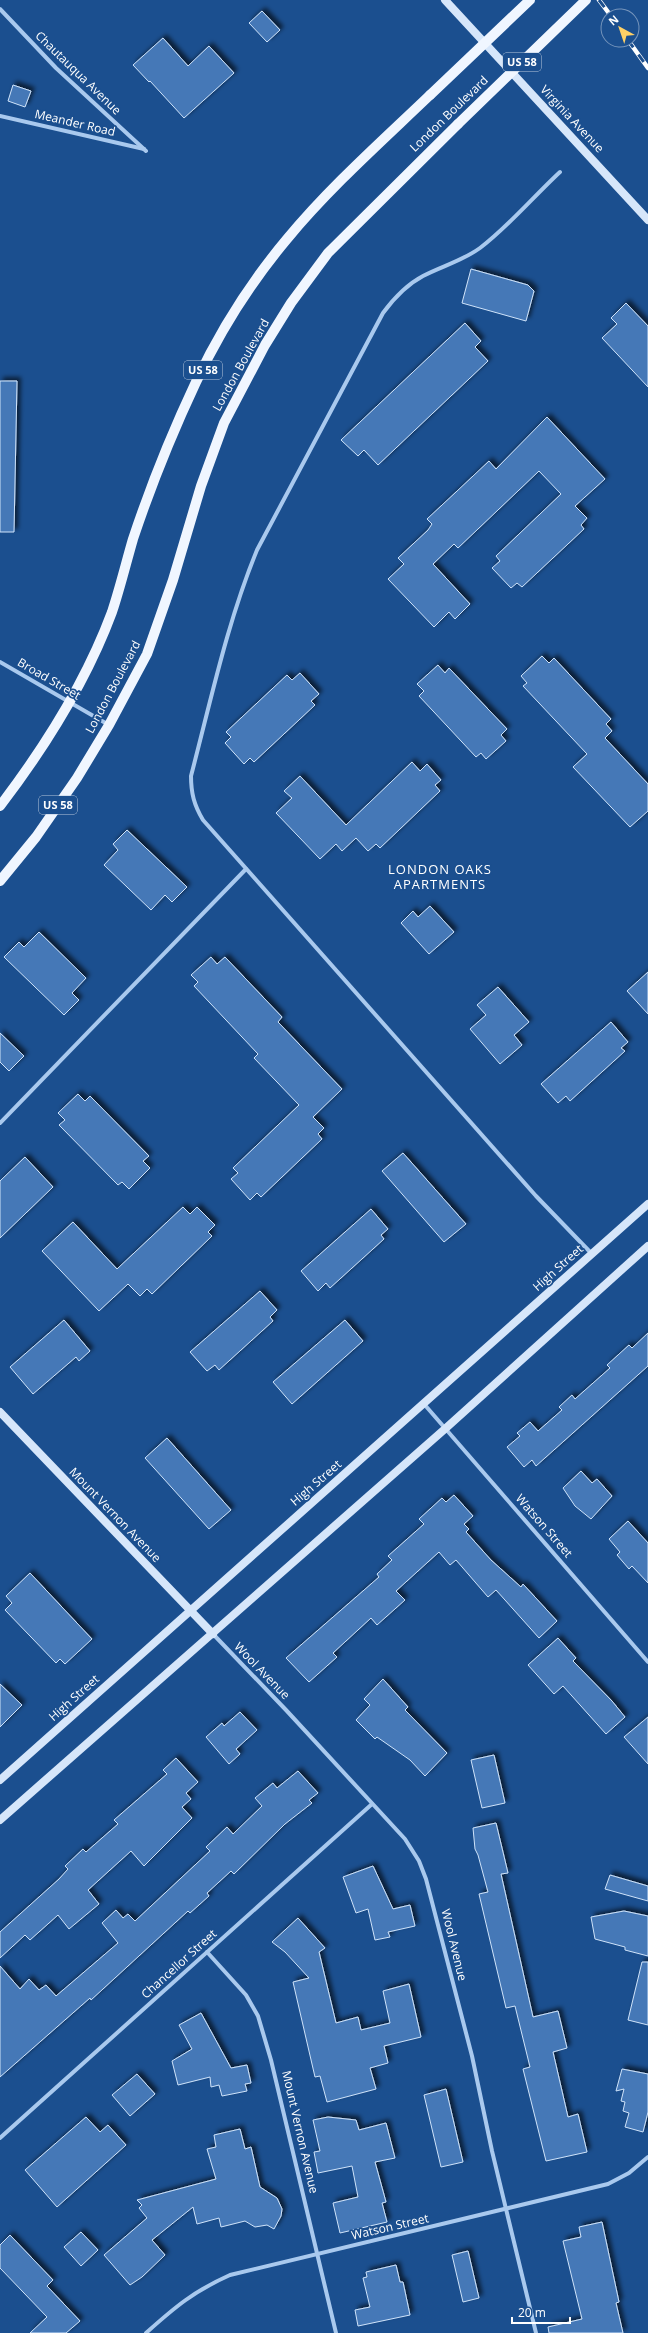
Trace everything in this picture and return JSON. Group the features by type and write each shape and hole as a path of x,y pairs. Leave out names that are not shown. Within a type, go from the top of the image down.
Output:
{"main road":[{"name":"Virginia Avenue","path":"445,0 648,220"},
{"name":"US 58","path":"0,806 19,781 69,702 112,612 134,538 166,451 197,380 222,333 252,285 290,235 430,95 530,0"},
{"name":"London Boulevard","path":"0,881 36,837 77,778 109,725 148,654 173,580 201,486 224,423 265,345 291,303 328,253 586,0"},
{"name":"High Street","path":"0,1780 648,1204"},
{"path":"0,1820 446,1428 648,1246"},
{"name":"Mount Vernon Avenue","path":"0,1412 213,1634"}],"street":[{"name":"Chautauqua Avenue","path":"0,9 56,68 145,150"},
{"name":"Meander Road","path":"0,116 145,150"},
{"path":"560,172 481,247 459,261 424,275 409,284 393,299 383,313 257,550 230,626 191,776 191,793 196,809 203,820 536,1196 592,1254"},
{"name":"Broad Street","path":"0,662 109,725"},
{"path":"0,1123 246,869"},
{"name":"Watson Street","path":"424,1404 648,1662"},
{"name":"Wool Avenue","path":"213,1634 286,1710 405,1840 419,1860 426,1879 472,2056 506,2210 536,2333"},
{"name":"Chancellor Street","path":"0,2138 372,1804"},
{"name":"Mount Vernon Avenue","path":"207,1952 246,1995 258,2016 271,2060 336,2333"},
{"name":"Watson Street","path":"146,2333 181,2302 204,2287 241,2272 506,2210 608,2184 629,2173 648,2157"}],"building":[{"path":"262,11 280,30 267,42 249,23"},
{"path":"163,38 188,66 209,46 234,73 184,118 133,65"},
{"path":"13,85 31,91 25,107 8,101"},
{"path":"471,269 528,285 534,291 526,321 462,303"},
{"path":"626,303 648,326 648,387 602,338 617,324 611,318"},
{"path":"465,323 481,341 475,347 488,361 378,465 364,450 358,456 341,440"},
{"path":"0,381 17,381 14,532 0,532"},
{"path":"547,417 605,479 575,506 587,518 581,525 584,529 522,587 517,583 511,588 492,568 500,561 496,556 561,494 539,471 458,548 454,544 433,564 470,604 455,619 449,612 434,627 388,579 404,564 398,558 428,530 432,524 427,519 489,461 496,469"},
{"path":"542,656 549,663 554,658 611,719 606,724 612,731 605,738 648,784 648,811 630,827 573,767 587,754 523,686 527,683 521,676"},
{"path":"438,665 445,673 449,668 507,729 501,735 506,741 486,759 481,753 476,757 419,696 424,691 417,684"},
{"path":"300,673 319,694 311,701 315,705 254,762 250,758 244,764 225,743 231,737 226,732 287,675 292,680"},
{"path":"412,762 420,771 427,764 441,780 435,785 440,791 380,848 376,844 368,851 356,838 342,851 336,844 320,859 276,813 292,798 284,791 300,776 346,825"},
{"path":"127,830 187,887 172,902 165,895 151,910 104,865 118,850 113,844"},
{"path":"430,906 454,932 429,954 401,923 413,911 418,917"},
{"path":"39,932 86,978 72,993 79,1000 64,1015 4,957 19,942 24,947"},
{"path":"211,957 217,964 225,957 282,1017 278,1022 342,1089 313,1117 324,1128 318,1134 322,1139 261,1197 257,1193 250,1200 231,1179 238,1173 233,1168 299,1105 254,1058 258,1054 194,986 198,982 191,975"},
{"path":"648,972 648,1014 627,991"},
{"path":"498,987 529,1022 514,1035 522,1045 500,1064 470,1029 486,1015 477,1005"},
{"path":"611,1022 628,1042 621,1048 625,1051 570,1101 566,1096 558,1103 541,1084"},
{"path":"0,1033 24,1056 9,1071 0,1062"},
{"path":"78,1094 85,1101 90,1096 149,1156 143,1161 150,1168 129,1189 122,1182 118,1185 59,1125 65,1120 58,1113"},
{"path":"403,1153 466,1224 444,1242 382,1171"},
{"path":"25,1157 53,1187 0,1238 0,1181"},
{"path":"183,1207 190,1214 197,1207 215,1225 208,1232 212,1236 152,1294 147,1289 140,1296 128,1284 99,1311 42,1251 73,1222 117,1269"},
{"path":"371,1209 388,1229 381,1235 384,1239 330,1288 326,1283 318,1291 301,1271"},
{"path":"260,1291 277,1310 270,1317 273,1321 219,1370 215,1365 207,1371 190,1352"},
{"path":"64,1320 90,1351 79,1361 76,1357 33,1394 10,1367"},
{"path":"345,1320 363,1341 292,1404 273,1382"},
{"path":"648,1333 648,1366 536,1466 532,1460 524,1467 507,1447 520,1436 517,1433 530,1422 538,1431 562,1410 559,1407 572,1395 575,1399 610,1368 607,1365 629,1345 632,1348"},
{"path":"167,1438 231,1510 209,1529 145,1458"},
{"path":"581,1471 592,1483 597,1479 612,1496 591,1519 575,1506 563,1488"},
{"path":"454,1495 473,1516 464,1524 469,1529 466,1532 491,1560 521,1587 523,1584 557,1621 539,1638 496,1590 488,1597 456,1560 450,1565 439,1552 396,1591 405,1600 377,1625 371,1618 333,1653 337,1657 309,1682 286,1658 379,1577 377,1574 392,1560 388,1556 424,1524 419,1519 442,1498 446,1502"},
{"path":"628,1521 648,1543 648,1583 632,1566 629,1569 617,1555 620,1552 609,1539"},
{"path":"30,1573 92,1639 65,1664 60,1659 56,1663 5,1610 12,1603 6,1596"},
{"path":"558,1638 576,1658 573,1661 612,1701 625,1717 606,1734 563,1686 554,1694 528,1665"},
{"path":"383,1679 408,1707 405,1710 447,1753 425,1776 410,1760 377,1737 375,1739 356,1720 370,1705 364,1699"},
{"path":"0,1684 22,1705 0,1727"},
{"path":"240,1712 257,1730 236,1749 240,1754 229,1764 206,1737 222,1723 224,1726"},
{"path":"648,1717 648,1764 624,1737"},
{"path":"494,1755 505,1803 482,1808 471,1760"},
{"path":"176,1758 198,1782 186,1793 191,1799 182,1807 192,1818 144,1866 131,1851 88,1890 99,1904 69,1929 58,1915 30,1940 25,1935 0,1958 0,1932 59,1879 68,1869 65,1866 83,1849 86,1852 118,1824 114,1820 167,1774 163,1770"},
{"path":"298,1771 318,1793 309,1800 312,1803 285,1824 234,1874 231,1871 207,1893 209,1896 190,1913 188,1911 91,2000 90,1998 0,2077 0,1966 20,1989 29,1979 39,1990 46,1985 56,1996 118,1943 102,1923 116,1910 123,1918 128,1914 135,1921 210,1851 206,1847 227,1827 233,1834 262,1806 255,1798 273,1783 277,1788"},
{"path":"496,1823 508,1873 501,1874 533,2017 558,2011 567,2048 553,2052 568,2117 578,2114 587,2152 546,2161 523,2069 530,2067 515,2006 506,2008 479,1894 488,1892 475,1849 473,1828"},
{"path":"373,1866 393,1909 410,1905 415,1926 388,1932 390,1937 375,1940 368,1909 356,1913 343,1877"},
{"path":"610,1875 648,1886 648,1901 605,1889"},
{"path":"624,1911 648,1916 648,1956 625,1950 625,1947 595,1939 591,1917"},
{"path":"298,1918 325,1948 319,1952 336,2023 358,2017 361,2030 390,2023 383,1991 409,1984 421,2037 384,2046 388,2063 370,2068 376,2089 327,2102 320,2076 315,2077 293,1982 309,1978 285,1952 272,1942"},
{"path":"642,1962 648,1962 648,2025 628,2020"},
{"path":"201,2013 231,2068 247,2065 251,2083 245,2084 247,2091 222,2096 219,2085 211,2087 210,2077 178,2085 172,2061 192,2049 179,2025"},
{"path":"622,2069 648,2074 648,2112 643,2132 625,2127 629,2113 623,2111 625,2102 621,2101 624,2089 616,2091"},
{"path":"137,2074 155,2094 130,2116 112,2095"},
{"path":"446,2089 463,2162 441,2167 424,2095"},
{"path":"86,2117 100,2132 108,2125 126,2145 57,2207 25,2170"},
{"path":"328,2117 356,2120 359,2130 386,2123 395,2158 375,2162 386,2202 382,2203 387,2222 340,2233 333,2203 358,2197 352,2166 318,2173 314,2152 320,2151 313,2120"},
{"path":"240,2129 245,2149 251,2147 260,2187 277,2198 282,2209 281,2216 274,2229 267,2225 255,2227 245,2221 221,2227 219,2218 197,2224 193,2207 152,2240 165,2255 142,2277 130,2285 104,2255 147,2218 139,2208 142,2205 137,2200 216,2179 207,2149 216,2147 214,2135"},
{"path":"602,2222 619,2302 616,2303 623,2333 549,2333 548,2327 582,2319 563,2241 581,2237 579,2227"},
{"path":"81,2232 98,2250 81,2266 64,2247"},
{"path":"10,2235 53,2280 47,2286 80,2321 66,2333 30,2333 47,2317 0,2268 0,2245"},
{"path":"468,2251 479,2298 463,2302 452,2255"},
{"path":"396,2265 400,2282 403,2282 410,2315 358,2326 355,2310 370,2307 363,2278 367,2277 366,2272"}],"railway":[{"path":"599,0 605,8"},
{"path":"634,48 648,68"}],"district":[{"name":"LONDON OAKS APARTMENTS","path":"440,876"}]}
